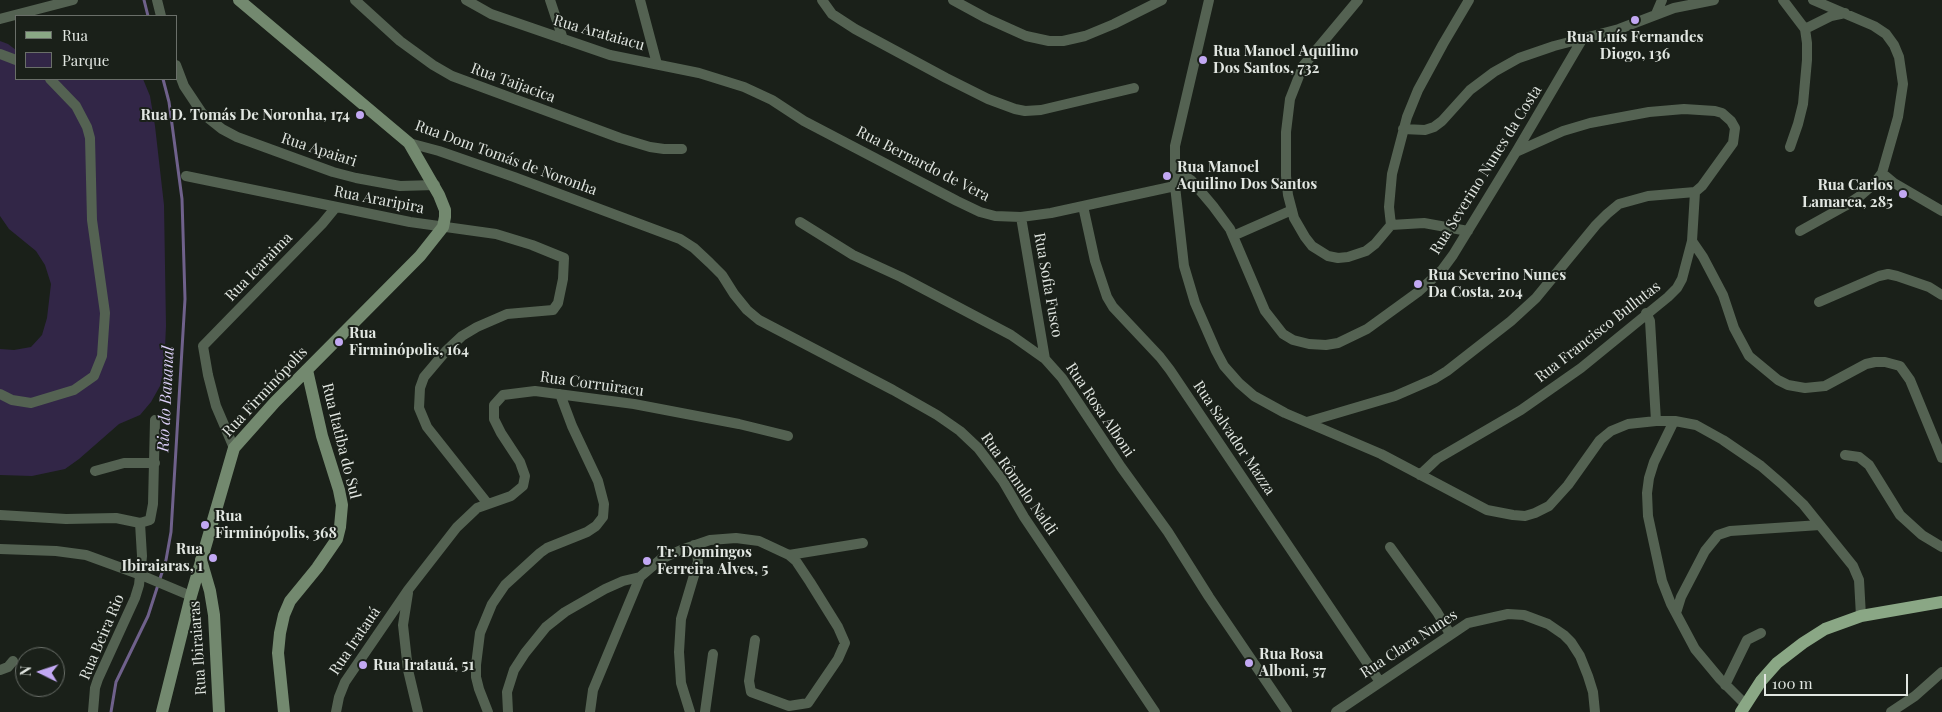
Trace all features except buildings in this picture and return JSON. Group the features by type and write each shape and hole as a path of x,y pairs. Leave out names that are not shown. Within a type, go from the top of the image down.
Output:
{"main road":[{"name":"Rua Dom Tomás de Noronha","path":"239,0 408,143"},
{"path":"408,143 435,185 446,210 443,227"},
{"name":"Rua Firminópolis","path":"162,712 186,594 201,580 201,560 234,448 275,402 420,256 443,227"},
{"name":"Rua Itatiba do Sul","path":"284,712 278,653 284,615 290,601 317,568 336,539 341,520 340,490 320,428 307,370"},
{"name":"Rua Ibiraiaras","path":"201,580 211,599 219,712"},
{"path":"186,594 211,599"},
{"path":"1743,708 1761,681 1778,663 1803,643 1825,630 1861,616 1942,602"}],"street":[{"path":"15,15 73,0"},
{"path":"157,0 161,15"},
{"name":"Rua Taijacica","path":"355,0 406,45 452,76 620,138 650,147 682,149"},
{"name":"Rua Arataiacu","path":"466,0 483,11 610,55 714,77 756,93"},
{"path":"550,0 563,39"},
{"path":"640,0 657,64"},
{"path":"822,0 832,14 854,29 946,78 1015,110 1041,110 1134,88"},
{"path":"953,0 986,18 1026,36 1049,41 1062,41 1085,36 1162,0"},
{"path":"1209,0 1175,146 1175,186 1184,266 1198,312 1216,351 1231,374 1247,391 1264,402 1381,454 1487,510 1525,516 1549,506 1568,485 1594,448 1611,431 1628,424 1674,420 1701,428 1752,460 1784,485 1820,525 1856,571 1860,587 1861,616"},
{"path":"1358,0 1308,58 1298,75 1288,113 1286,152 1288,195 1292,210 1305,237 1320,252 1328,256 1348,257 1366,251 1375,244 1391,225 1424,223 1468,231"},
{"path":"1391,225 1389,207 1391,181 1403,129 1422,83 1469,0"},
{"path":"1656,14 1662,0"},
{"path":"1403,129 1425,130 1434,127 1442,121 1470,90 1506,64 1519,58 1619,29 1674,8 1714,0"},
{"path":"1783,0 1805,28 1807,60 1803,104 1790,147"},
{"path":"1800,231 1846,206 1874,184 1882,173 1894,130 1903,84 1899,56 1886,34 1874,26 1813,0"},
{"path":"1805,28 1832,16 1845,13"},
{"path":"0,19 15,15"},
{"name":"Rua Severino Nunes da Costa","path":"1175,169 1191,180 1213,206 1233,236 1265,311 1283,334 1293,340 1309,344 1326,345 1338,343 1367,329 1418,292 1442,270 1468,231 1583,38"},
{"path":"0,54 15,60"},
{"name":"Rua Apaiari","path":"178,70 184,86 202,113 222,129 237,137 333,172 400,186 435,185"},
{"path":"0,394 12,400 31,403 74,390 94,376 102,356 105,313 92,220 90,138 87,127 76,106 51,80"},
{"name":"Rua Bernardo de Vera","path":"756,93 772,100 809,124 980,212 1006,218 1021,218 1175,186"},
{"path":"1307,422 1395,396 1434,379 1496,334 1536,298 1596,225 1619,204 1648,196 1695,192 1702,186 1733,143 1735,128 1731,121 1715,110 1684,108 1623,116 1563,131 1516,152"},
{"name":"Rua Dom Tomás de Noronha","path":"408,143 439,151 680,239 705,257 722,275 728,285"},
{"path":"1882,173 1894,183 1942,211"},
{"name":"Rua Araripira","path":"186,176 410,222 496,234 532,244 564,258 563,279 558,302 553,310 507,314 477,327 462,336 446,351 424,377 420,388 419,408 427,427 488,504"},
{"name":"Rua Francisco Bullutas","path":"1420,475 1437,459 1521,410 1582,368 1677,288 1684,273 1692,241 1695,192"},
{"name":"Rua Salvador Mazza","path":"1084,206 1098,271 1112,307 1170,370 1380,682"},
{"name":"Rua Icaraima","path":"234,448 216,406 203,346 322,224 336,207"},
{"path":"1233,236 1292,210"},
{"name":"Rua Sofia Fusco","path":"1021,218 1045,359"},
{"name":"Rua Rosa Alboni","path":"800,222 853,255 901,277 1011,335 1045,359 1062,378 1121,467 1168,532 1287,712"},
{"path":"1692,241 1704,257 1723,295 1740,343 1749,356 1778,380 1796,387 1816,388 1825,386 1866,364 1885,362 1900,366 1910,380 1942,458"},
{"path":"1819,302 1879,276 1888,274 1929,287 1942,295"},
{"name":"Rua Rômulo Naldi","path":"728,285 747,310 759,320 918,404 960,430 971,440 1003,481 1024,517 1156,712"},
{"path":"1646,313 1650,321 1656,421"},
{"name":"Rua Corruiracu","path":"488,504 517,492 524,482 525,476 520,462 501,433 494,418 494,404 503,395 524,391 542,391 662,408 788,436"},
{"path":"488,712 479,689 476,665 480,633 492,604 505,585 540,553 547,548 587,532 596,526 604,516 604,504 598,481 572,426 560,394"},
{"path":"0,515 66,519 116,518 140,523 150,518 154,504 156,420"},
{"path":"1674,420 1654,462 1647,494 1648,516 1660,571 1668,598 1695,649 1743,708"},
{"path":"1845,455 1859,457 1869,465 1900,515 1915,529 1942,547"},
{"path":"95,471 119,464 155,463"},
{"name":"Rua Iratauá","path":"336,712 345,682 408,590 457,528 478,508 488,504"},
{"name":"Rua Beira Rio","path":"93,712 95,688 98,679 135,598 141,575 140,523"},
{"path":"1676,613 1681,597 1700,558 1718,535 1730,531 1820,525"},
{"path":"590,712 593,690 640,578 661,559 694,545 718,539 746,539 766,544 789,555 796,561 838,627 845,643 838,659 809,707 789,706 751,692 749,681 755,640"},
{"path":"789,555 863,543"},
{"path":"690,712 681,683 679,652 681,619 698,562 697,551 694,545"},
{"path":"1390,547 1437,612 1450,634"},
{"path":"0,549 78,553 141,575 186,594"},
{"path":"508,712 507,692 514,670 524,653 546,627 565,612 598,593 624,581 640,578"},
{"path":"408,590 403,625 408,670 418,712"},
{"name":"Rua Clara Nunes","path":"1336,712 1468,623 1483,618 1508,614 1524,615 1548,624 1564,634 1580,656 1591,684 1596,712"},
{"path":"1725,685 1747,640 1761,633"},
{"path":"705,712 713,654"},
{"path":"0,670 8,667 14,661"},
{"path":"1891,712 1915,696 1942,672"}],"green space":[{"path":"0,41 15,49 15,80 143,80 150,96 155,126 164,205 166,326 164,369 160,386 151,402 140,415 119,424 65,469 32,476 0,475 0,349 14,350 31,347 42,335 47,318 51,284 45,265 36,251 9,229 0,216"}],"waterway":[{"name":"Rio do Bananal","path":"144,0 148,15"},
{"name":"Rio do Bananal","path":"111,712 116,682 148,616 166,560 171,532 185,299 182,199 169,102 163,80"}],"place":[{"name":"Rua Luís Fernandes Diogo, 136","path":"1635,20"},
{"name":"Rua Manoel Aquilino Dos Santos, 732","path":"1203,60"},
{"name":"Rua D. Tomás De Noronha, 174","path":"360,115"},
{"name":"Rua Manoel Aquilino Dos Santos","path":"1167,176"},
{"name":"Rua Carlos Lamarca, 285","path":"1903,194"},
{"name":"Rua Severino Nunes Da Costa, 204","path":"1418,284"},
{"name":"Rua Firminópolis, 164","path":"339,342"},
{"name":"Rua Firminópolis, 368","path":"205,525"},
{"name":"Rua Ibiraiaras, 1","path":"213,558"},
{"name":"Tr. Domingos Ferreira Alves, 5","path":"647,561"},
{"name":"Rua Rosa Alboni, 57","path":"1249,663"},
{"name":"Rua Iratauá, 51","path":"363,665"}]}
